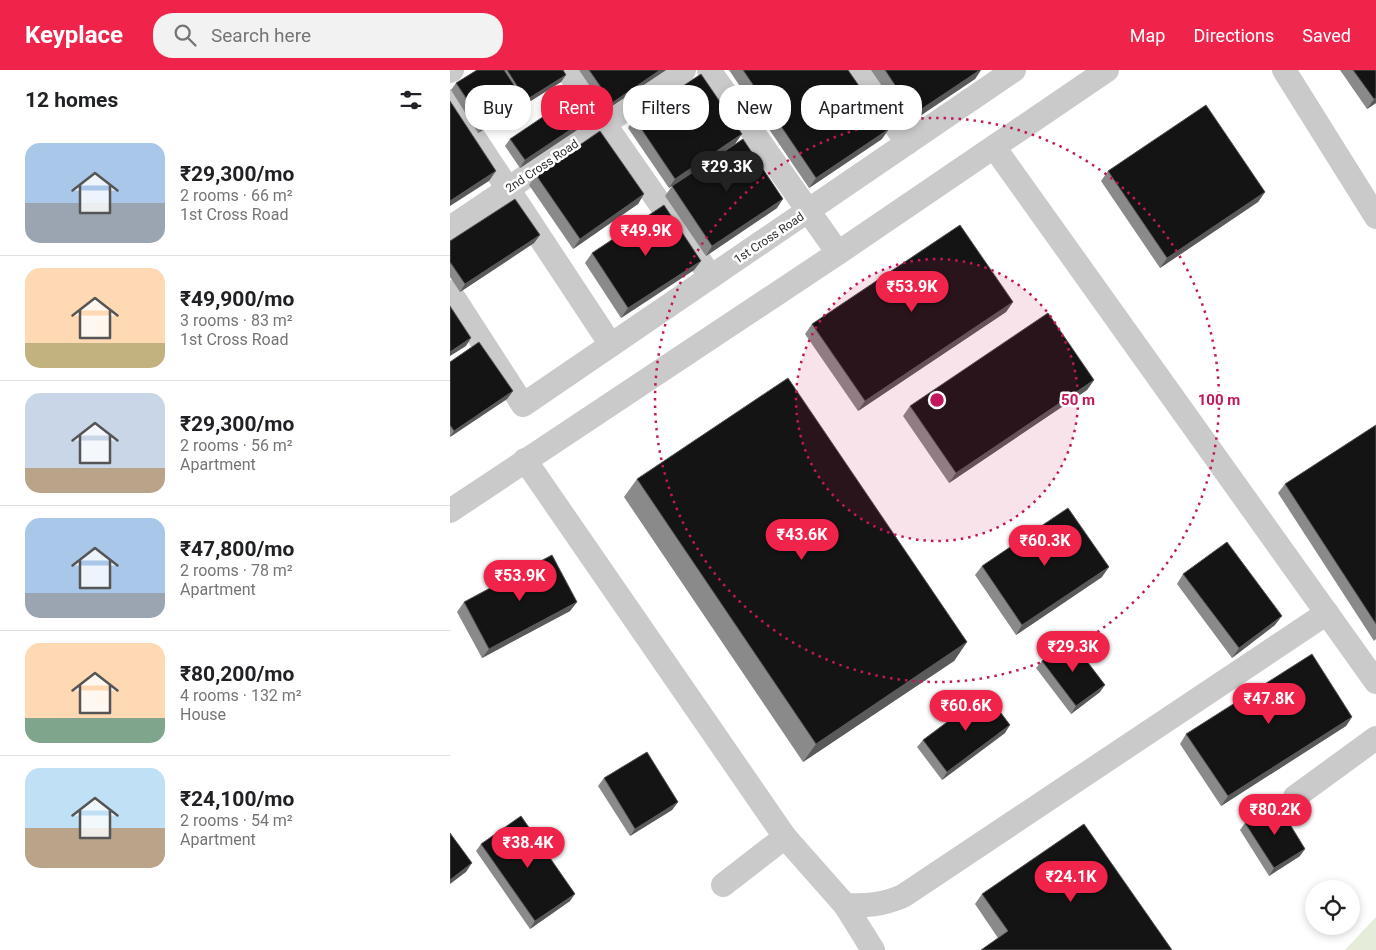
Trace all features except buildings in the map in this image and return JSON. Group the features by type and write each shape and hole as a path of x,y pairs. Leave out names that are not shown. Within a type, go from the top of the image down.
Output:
{"street":[{"path":"567,70 577,85"},
{"name":"2nd Cross Road","path":"613,118 684,70"},
{"path":"709,70 838,253"},
{"path":"858,70 907,144"},
{"path":"450,511 838,253 1107,70"},
{"path":"1284,70 1376,217"},
{"name":"1st Cross Road","path":"450,292 524,406 907,144 1001,74"},
{"path":"450,101 611,345"},
{"name":"2nd Cross Road","path":"450,228 595,130"},
{"path":"608,130 711,277"},
{"path":"994,147 1376,682"},
{"path":"525,460 785,837 845,905 873,950"},
{"path":"845,905 867,906 887,903 903,896 1328,613"},
{"path":"1295,797 1376,738"},
{"path":"723,885 785,837"}],"green space":[{"path":"1376,917 1376,950 1345,950"}]}
